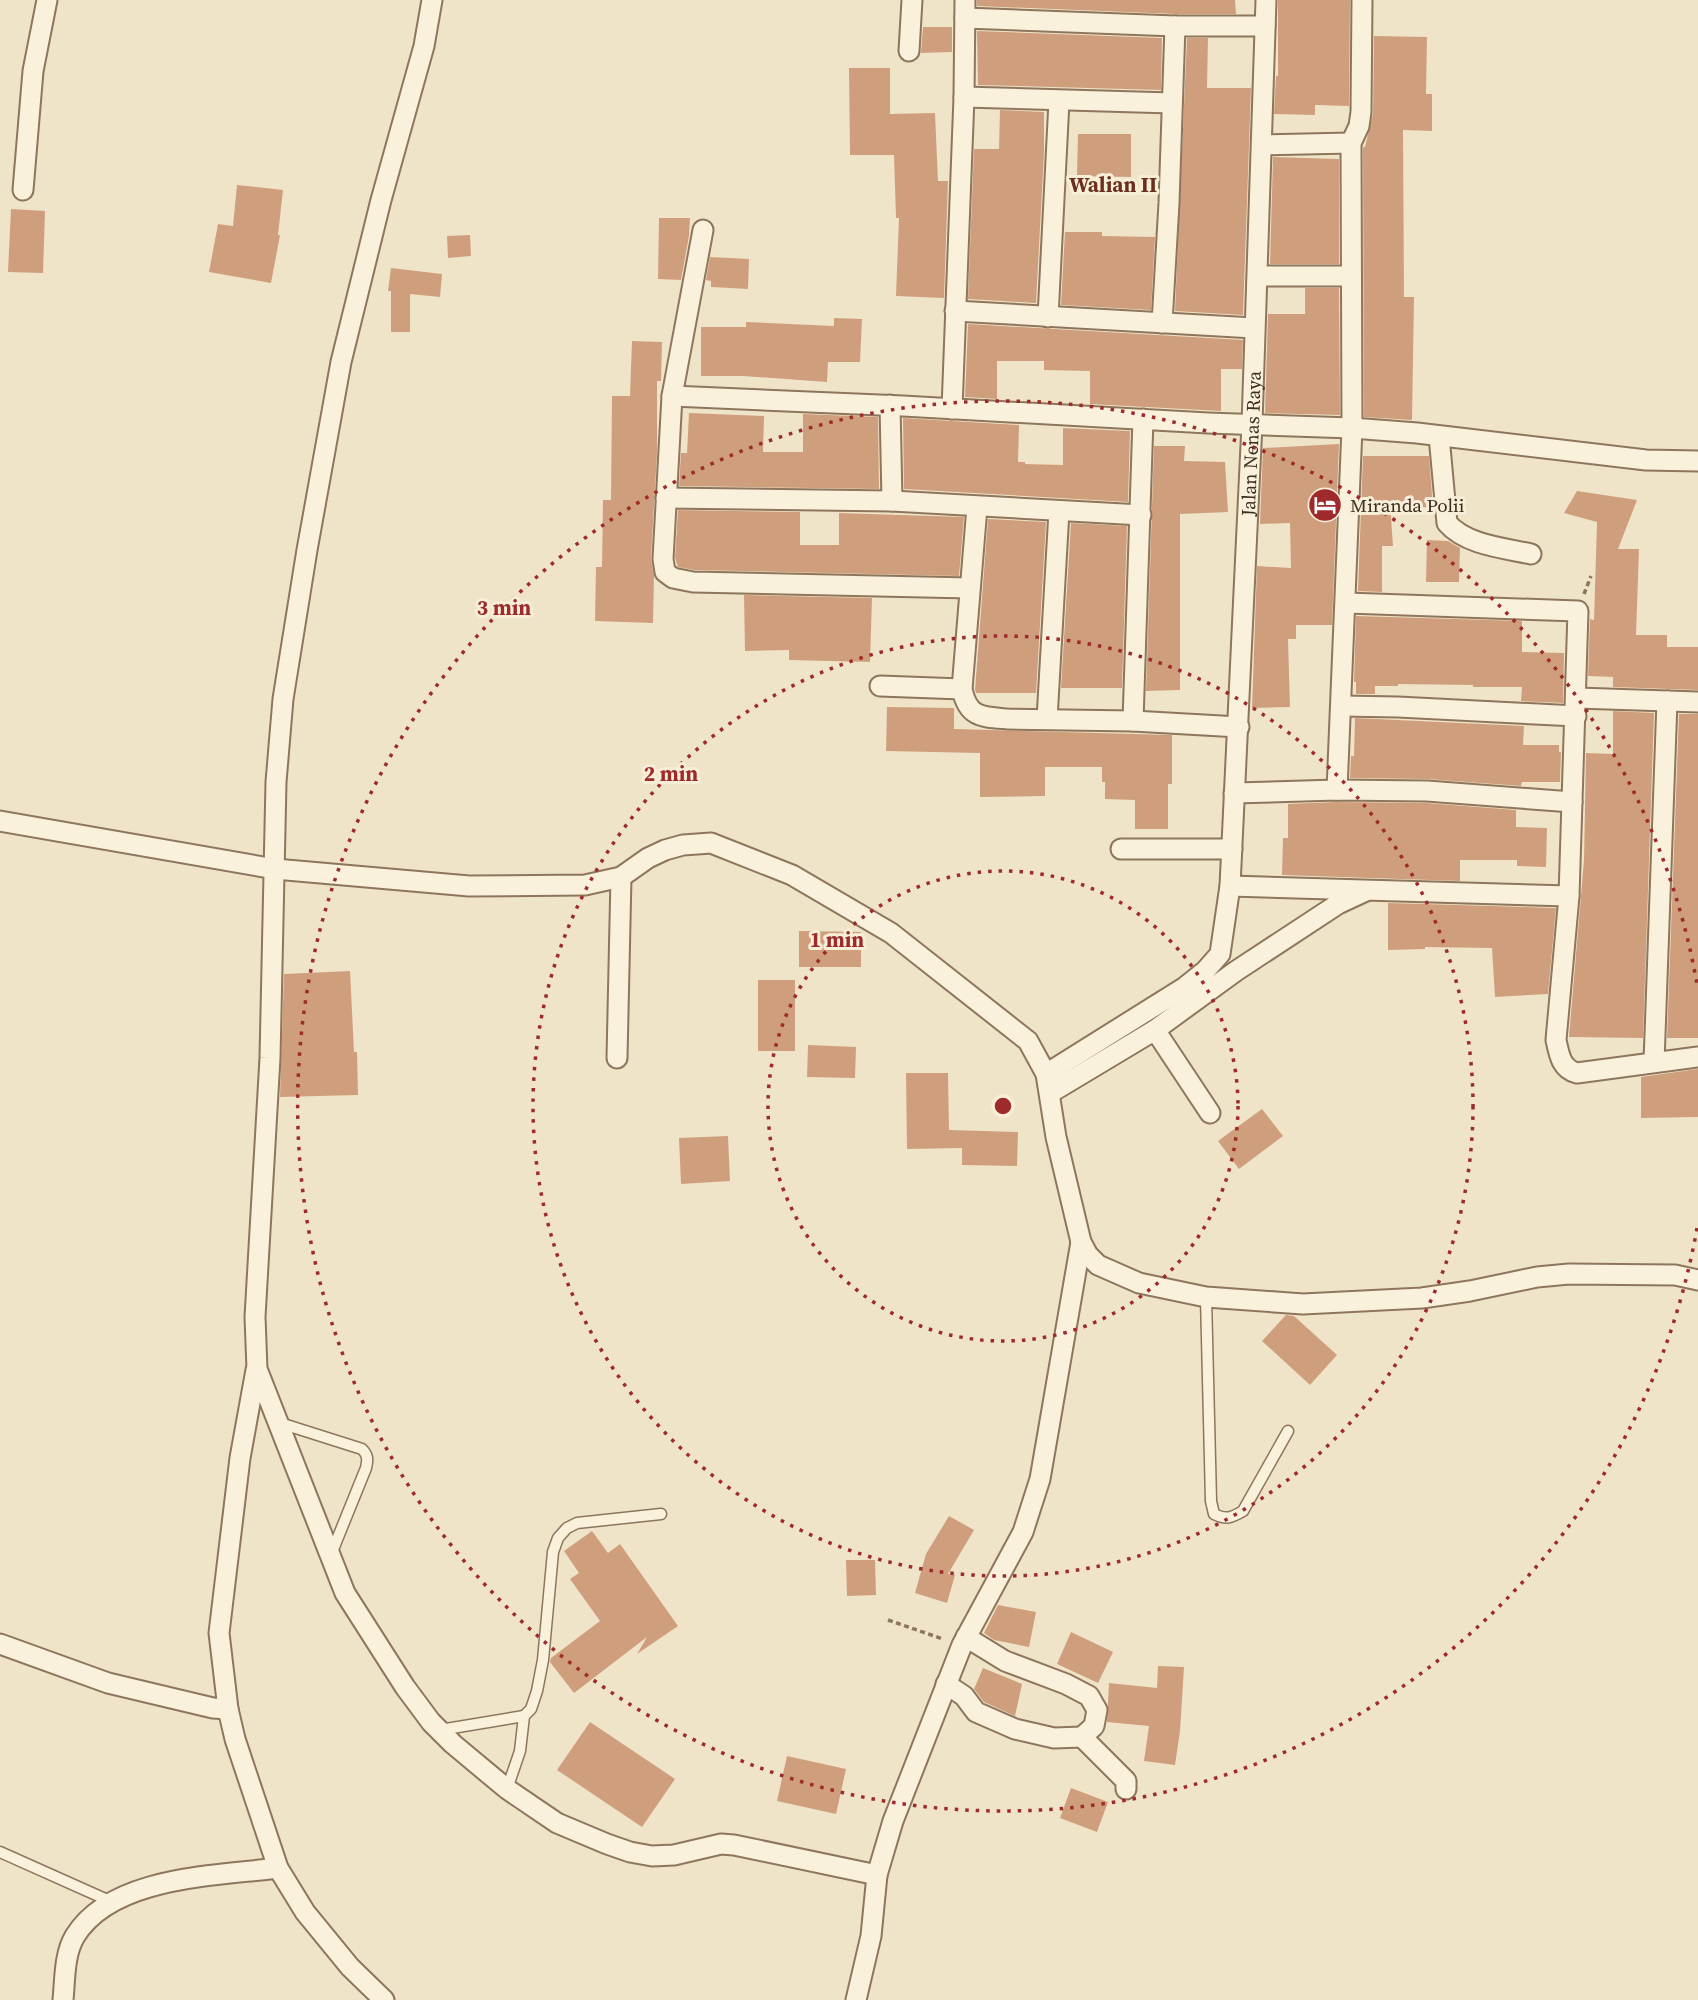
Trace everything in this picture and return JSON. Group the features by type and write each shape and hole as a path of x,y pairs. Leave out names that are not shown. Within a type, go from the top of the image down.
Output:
{"street":[{"path":"23,190 33,71 47,0"},
{"path":"384,2000 351,1967 305,1912 278,1868 235,1739 228,1709 219,1633 240,1458 257,1369 255,1317 270,1059 276,782 283,699 341,362 381,200 424,46 432,0"},
{"path":"909,51 912,0"},
{"name":"Jalan Nenas Raya","path":"1220,954 1230,886 1239,727 1263,145 1266,0"},
{"path":"1337,790 1352,428 1352,143 1361,112 1362,0"},
{"path":"952,409 965,9 1175,26 1265,26"},
{"path":"1162,323 1175,26"},
{"path":"964,97 1171,103"},
{"path":"1048,317 1059,101"},
{"path":"1263,145 1352,143"},
{"path":"703,230 672,396 663,559 665,572 682,581 970,588"},
{"path":"1258,276 1351,275"},
{"path":"955,311 1254,328"},
{"path":"672,396 1352,428 1646,460 1698,461"},
{"path":"890,405 891,501"},
{"path":"1133,722 1143,419"},
{"path":"1439,436 1447,523 1455,531 1475,540 1531,554"},
{"path":"666,498 891,501 1141,515"},
{"path":"976,507 962,689 967,706 974,714 990,718 1239,727"},
{"path":"1047,719 1059,510"},
{"path":"1346,603 1578,611 1569,896 1556,1040 1559,1058 1569,1071 1577,1073 1698,1057"},
{"path":"880,686 962,689"},
{"path":"1342,706 1576,707 1667,701 1698,702"},
{"path":"1654,1062 1667,701"},
{"path":"1234,793 1427,791 1572,802"},
{"path":"0,821 275,869 468,886 585,885 621,877 665,849 711,843 792,874 891,933 1028,1041 1048,1084 1063,1170 1081,1242 1098,1265 1139,1283 1206,1297 1303,1304 1422,1298 1569,1274 1675,1275 1698,1280"},
{"path":"1121,849 1232,849"},
{"path":"617,1058 621,877"},
{"path":"1230,886 1569,896"},
{"path":"1048,1084 1155,1030 1236,971 1338,904 1366,891"},
{"path":"1048,1084 1185,987 1220,954 1236,971"},
{"path":"1155,1030 1210,1113"},
{"path":"856,2000 871,1936 877,1875 893,1821 964,1641 1023,1532 1033,1505 1040,1479 1081,1242"},
{"path":"1675,1275 1698,1267"},
{"path":"257,1369 345,1593 412,1696 440,1730 507,1789 557,1823 630,1852 652,1856 674,1855 721,1844 734,1845 877,1875"},
{"path":"946,1685 964,1696 976,1712 1015,1729 1054,1738 1082,1737 1094,1726 1097,1710 1089,1696 964,1641"},
{"path":"0,1644 108,1683 228,1709"},
{"path":"1082,1737 1126,1781 1126,1789"},
{"path":"63,2000 66,1965 74,1938 92,1917 112,1902 163,1882 278,1868"}],"lane":[{"path":"1206,1297 1211,1502 1214,1514 1231,1518 1242,1511 1288,1431"},
{"path":"276,1422 362,1449 366,1453 366,1468 331,1554"},
{"path":"440,1730 524,1716 531,1709 543,1660 551,1565 558,1538 567,1528 577,1523 661,1514"},
{"path":"507,1789 520,1751 524,1716"},
{"path":"0,1852 112,1902"}],"path":[{"path":"888,1620 964,1641"}],"building":[{"path":"977,0 1235,0 1236,14 977,6"},
{"path":"1278,0 1350,0 1349,106 1315,105 1315,115 1274,114 1278,76"},
{"path":"923,27 952,27 952,52 921,53"},
{"path":"977,31 1162,38 1161,90 978,85"},
{"path":"1374,36 1427,37 1426,94 1432,94 1432,131 1403,130 1404,297 1414,297 1412,420 1364,417 1363,147 1373,114"},
{"path":"1187,38 1208,38 1207,88 1251,88 1243,315 1175,311"},
{"path":"849,68 890,68 890,114 935,113 938,181 948,181 944,298 896,296 899,218 896,218 894,155 850,155"},
{"path":"1000,110 1044,112 1036,303 968,299 974,149 999,149"},
{"path":"1078,134 1131,134 1131,177 1077,176"},
{"path":"1273,157 1339,159 1339,264 1270,264"},
{"path":"237,185 283,190 280,235 271,283 209,272 218,224 233,226"},
{"path":"11,209 45,211 43,273 8,272"},
{"path":"659,218 690,218 681,280 658,279"},
{"path":"1065,232 1155,237 1151,310 1061,305"},
{"path":"470,235 471,256 448,258 447,236"},
{"path":"710,257 749,259 748,289 711,287 711,281 706,280"},
{"path":"391,268 442,274 440,297 410,294 410,332 391,332 391,291 388,291"},
{"path":"1305,288 1339,288 1340,415 1265,413 1268,314 1305,314"},
{"path":"834,318 862,319 860,362 828,362 827,382 701,376 701,327 746,327 746,322 834,326"},
{"path":"968,324 1243,340 1242,369 1221,369 1221,411 1090,404 1090,371 1044,370 1044,361 997,361 997,399 965,397"},
{"path":"632,341 662,342 661,381 657,381 657,453 651,558 654,576 653,623 595,621 596,567 602,567 603,500 611,500 612,396 630,396"},
{"path":"689,413 764,416 763,452 803,452 803,414 878,417 879,489 679,486 681,453 687,453"},
{"path":"903,418 1019,425 1018,462 1025,464 1063,465 1063,428 1130,431 1128,502 904,489"},
{"path":"1339,444 1332,625 1296,625 1296,639 1288,639 1290,707 1252,708 1257,566 1291,568 1290,523 1260,524 1263,448"},
{"path":"1154,446 1185,446 1184,461 1225,462 1228,512 1180,514 1180,690 1146,691"},
{"path":"1363,456 1429,456 1433,508 1390,504 1393,546 1382,546 1382,592 1358,591"},
{"path":"1577,491 1637,500 1618,549 1639,549 1636,635 1667,635 1667,647 1698,647 1698,690 1613,687 1613,677 1588,676 1590,619 1594,620 1597,522 1564,513"},
{"path":"678,510 800,512 800,545 839,545 839,513 964,517 959,576 694,570 678,567 675,558"},
{"path":"988,519 1046,522 1036,693 976,693 975,690"},
{"path":"1071,523 1127,526 1122,688 1061,688"},
{"path":"1427,540 1448,541 1460,548 1459,582 1426,582"},
{"path":"744,595 872,598 870,662 789,660 789,650 745,651"},
{"path":"1356,616 1522,621 1522,652 1564,653 1563,703 1521,701 1522,687 1398,684 1375,686 1375,694 1356,694"},
{"path":"887,707 954,708 954,729 1172,735 1168,829 1135,829 1135,800 1105,799 1102,767 1045,767 1045,796 980,797 980,753 886,751"},
{"path":"1613,711 1654,713 1643,1038 1569,1037 1584,860 1586,753 1613,754"},
{"path":"1679,714 1698,714 1698,1038 1667,1038"},
{"path":"1355,718 1524,726 1523,745 1559,745 1560,782 1522,782 1521,786 1427,779 1350,778 1351,756 1354,756"},
{"path":"1426,803 1516,810 1516,827 1547,828 1546,867 1517,866 1517,860 1460,860 1460,881 1282,875 1283,838 1288,838 1288,804"},
{"path":"1388,903 1556,908 1548,994 1495,997 1492,948 1425,947 1388,950"},
{"path":"799,931 861,932 861,967 799,967"},
{"path":"350,971 358,1095 280,1097 284,974"},
{"path":"758,980 795,980 795,1051 758,1051"},
{"path":"808,1045 856,1047 855,1078 807,1077"},
{"path":"1698,1069 1698,1117 1641,1118 1641,1077"},
{"path":"906,1073 948,1073 949,1130 1018,1132 1017,1166 962,1165 962,1148 907,1149"},
{"path":"1262,1109 1283,1136 1239,1169 1218,1141"},
{"path":"728,1136 730,1181 681,1184 679,1138"},
{"path":"1286,1315 1294,1316 1337,1355 1310,1385 1262,1341"},
{"path":"949,1516 974,1530 948,1574 955,1575 947,1603 915,1593 926,1554"},
{"path":"592,1531 608,1553 620,1544 678,1626 637,1654 647,1637 574,1693 550,1662 551,1658 600,1621 570,1579 579,1573 564,1551"},
{"path":"846,1560 875,1560 876,1595 847,1596"},
{"path":"998,1605 1036,1612 1029,1647 994,1640 984,1633"},
{"path":"1071,1632 1113,1652 1098,1683 1057,1664"},
{"path":"1158,1666 1184,1667 1175,1765 1144,1761 1149,1726 1107,1722 1109,1683 1157,1688"},
{"path":"983,1668 1022,1684 1015,1716 984,1702 974,1689"},
{"path":"590,1722 675,1779 642,1827 557,1770"},
{"path":"787,1756 846,1769 836,1814 777,1801"},
{"path":"1071,1788 1108,1802 1097,1832 1060,1818"}],"place":[{"name":"Miranda Polii","path":"1325,505"}],"district":[{"name":"Walian II","path":"1113,184"}]}
